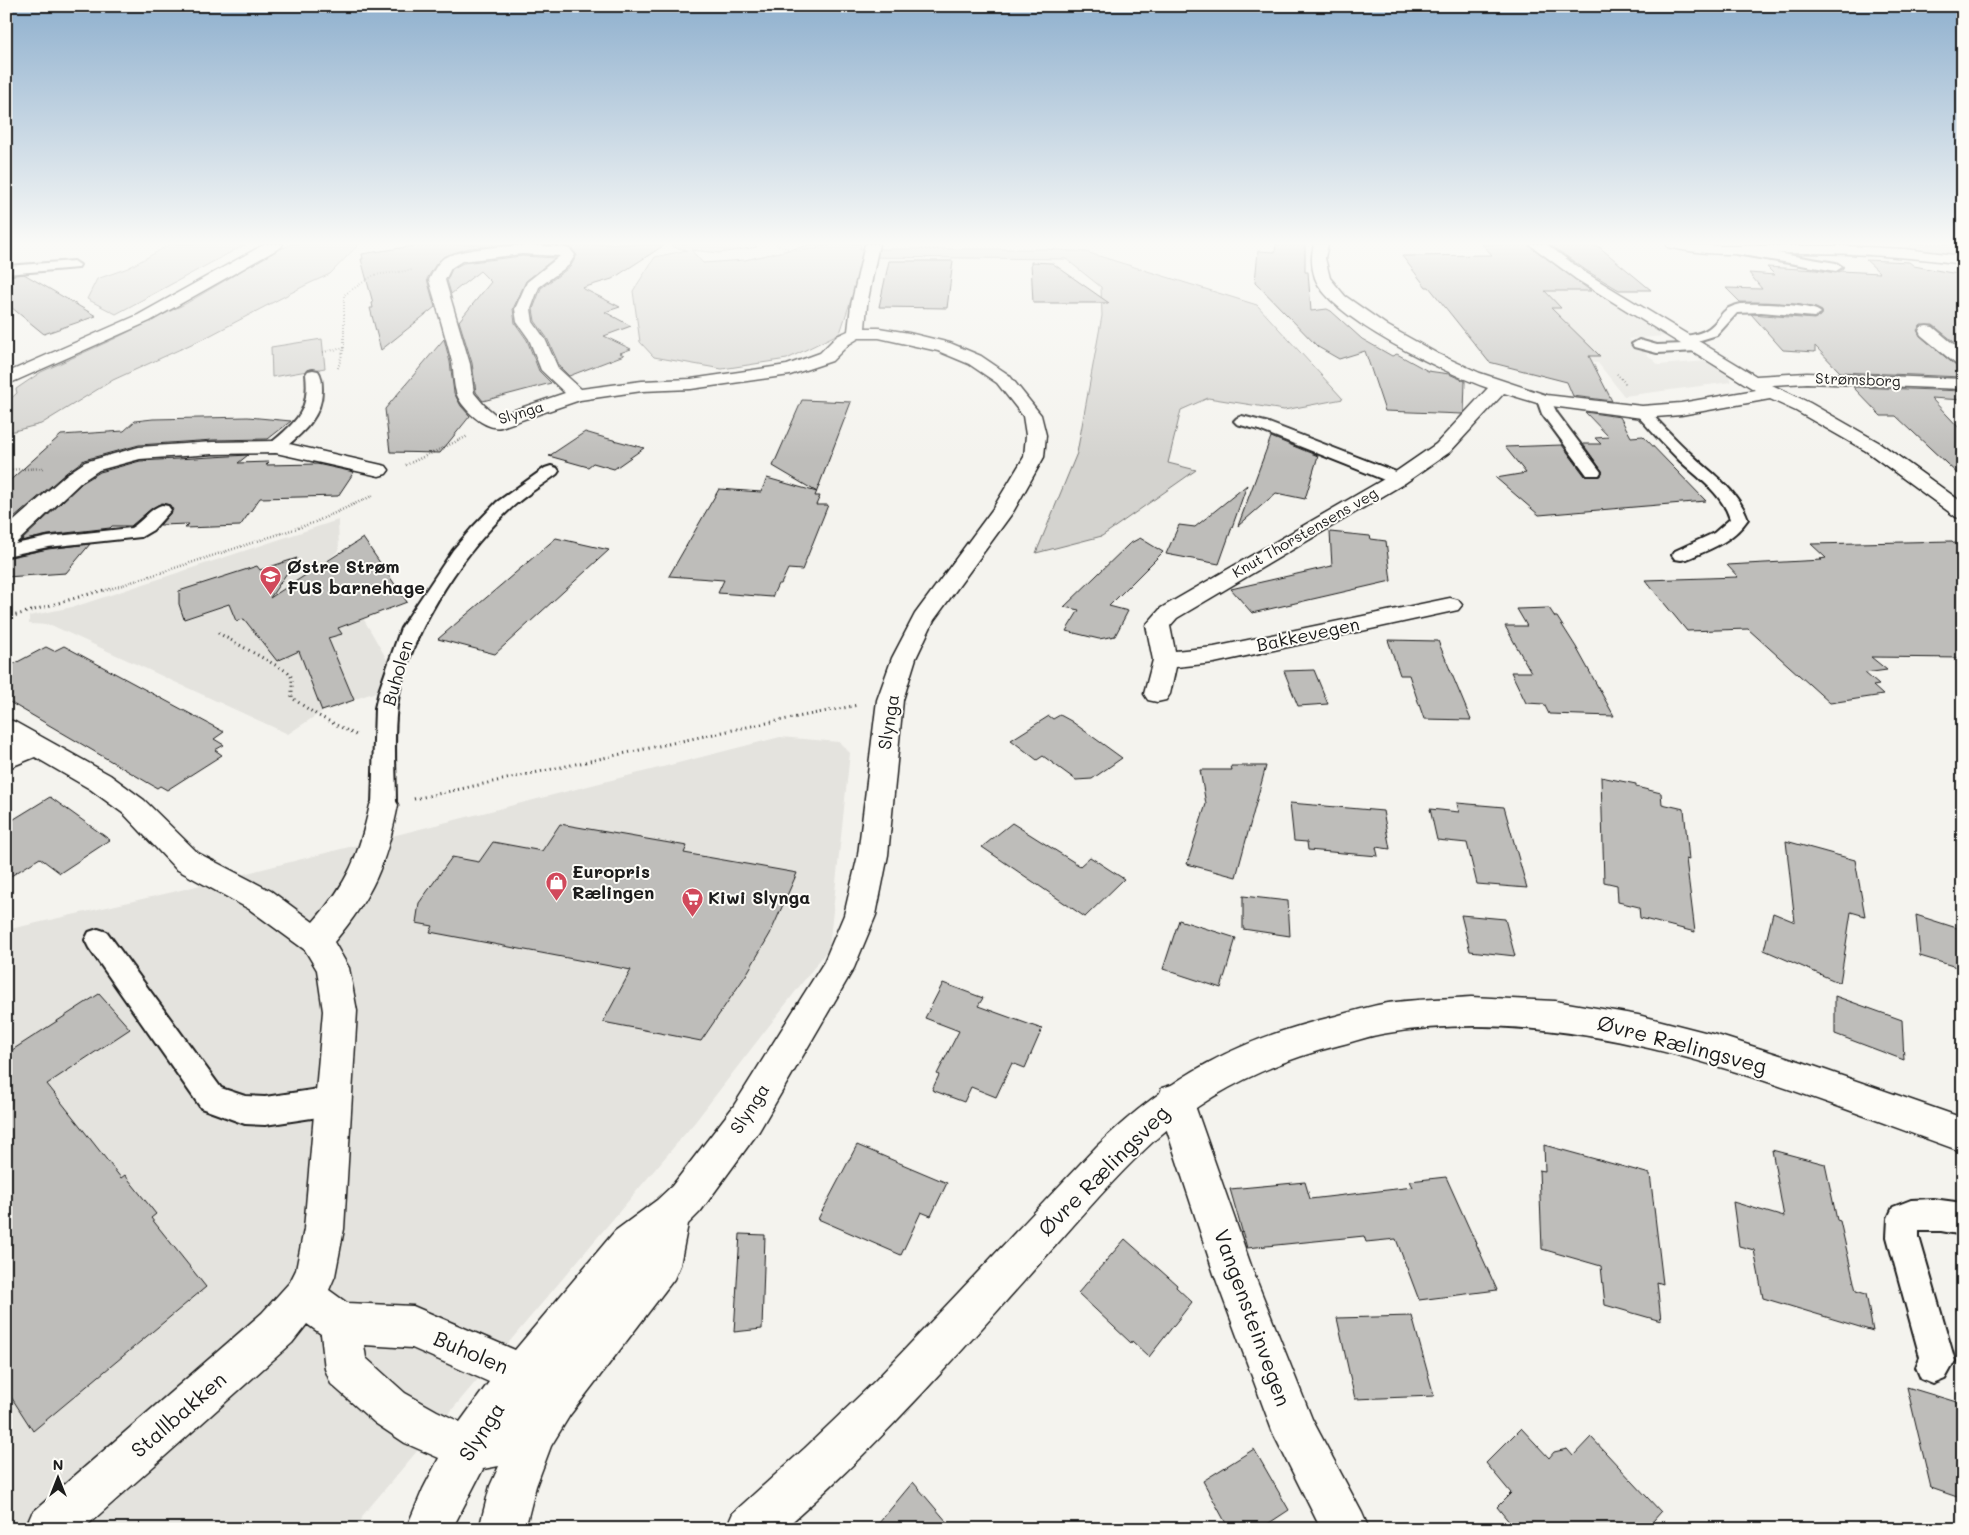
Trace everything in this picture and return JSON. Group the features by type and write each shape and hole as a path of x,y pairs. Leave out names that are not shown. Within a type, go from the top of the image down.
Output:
{"street":[{"path":"6,380 147,316"},
{"name":"Slynga","path":"429,1529 439,1505 469,1449 489,1417 521,1374 629,1245 671,1214 686,1199 746,1118 838,968 860,915 873,855 890,700 904,658 923,620 1002,512 1019,484 1034,457 1036,434 1032,415 1018,396 1003,379 975,360 944,347 879,333 856,333 843,340 826,357 790,370 691,384 642,386 578,395 494,423 477,409 465,393 462,364 448,316"},
{"path":"524,316 525,322 537,339 550,370 578,395"},
{"path":"856,333 858,316"},
{"path":"1362,316 1382,330 1432,358 1499,387 1544,400 1642,412 1681,409 1772,393"},
{"path":"1646,316 1772,393 1804,407 1873,447 1963,513"},
{"path":"1927,331 1963,361"},
{"name":"Strømsborg","path":"1754,381 1807,378 1963,384"},
{"name":"Knut Thorstensens veg","path":"1157,694 1165,660 1158,625 1169,613 1398,479 1442,448 1499,387"},
{"path":"6,540 74,478 92,466 118,458 149,452 276,447 389,469"},
{"name":"Bakkevegen","path":"1165,660 1214,655 1450,606"},
{"path":"6,728 100,782 134,807 187,861 260,900 316,941 333,968 340,1011 324,1229 315,1276 304,1296 340,1323 346,1369 390,1408 421,1427 469,1449 506,1442 535,1432"},
{"path":"6,759 36,745"},
{"name":"Buholen","path":"316,941 348,903 364,875 378,832 384,805"},
{"name":"Øvre Rælingsveg","path":"749,1529 843,1443 904,1383 1104,1165 1140,1130 1175,1100 1238,1063 1320,1032 1404,1014 1448,1011 1500,1011 1544,1014 1603,1022 1658,1034 1770,1069 1963,1135"},
{"name":"Vangensteinvegen","path":"1175,1100 1234,1274 1295,1433 1346,1529"},
{"path":"502,1529 513,1486 535,1432 560,1393 660,1265 671,1214"},
{"name":"Stallbakken","path":"48,1529 277,1328 304,1296"},
{"name":"Buholen","path":"340,1323 413,1327 521,1374 531,1398 535,1432"}],"lane":[{"path":"1639,344 1657,349 1692,344 1715,330 1726,316"},
{"path":"276,447 301,425 309,414 314,382"},
{"path":"1544,400 1550,414 1593,472"},
{"path":"1642,412 1718,488 1738,513 1738,519 1732,529 1712,542 1680,555"},
{"path":"1242,420 1264,426 1398,479"},
{"name":"Buholen","path":"384,805 389,691 411,628 459,554 477,533 503,506 551,471"},
{"path":"6,551 57,540 135,533 147,526 162,510"},
{"path":"98,940 211,1098 245,1110 265,1111 332,1101"},
{"path":"1933,1367 1938,1361 1903,1237 1904,1218 1916,1214 1948,1215 1963,1218"}],"path":[{"path":"314,382 337,373 344,348 344,316"},
{"path":"323,352 344,348"},
{"path":"6,618 96,594 313,523 373,497 389,469 494,423"},
{"path":"218,633 288,672 292,678 292,698 316,715 354,735 386,738"},
{"path":"384,805 737,729 890,700"}],"shaded area":[{"path":"161,316 248,316 209,336 113,380 41,424 6,433 6,403 17,393 16,389 41,372"},
{"path":"636,316 846,316 840,333 787,359 722,369 654,357 640,342"},
{"path":"1102,316 1267,316 1343,399 1284,410 1208,398 1181,410 1168,463 1196,470 1102,536 1036,553 1077,453"},
{"path":"1521,316 1634,316 1665,336 1629,339 1659,365 1706,361 1729,376 1731,382 1624,396 1598,363 1556,359"},
{"path":"322,339 325,368 272,377 271,347"},
{"path":"338,520 339,550 329,559 389,663 376,692 326,709 288,734 51,625 29,624 29,616 77,606"},
{"path":"780,737 839,742 850,753 829,948 695,1122 363,1515 358,1529 6,1529 6,930 173,892"}],"building":[{"path":"21,316 96,316 44,334"},
{"path":"372,316 424,316 381,350"},
{"path":"463,316 514,316 515,323 527,340 539,371 551,383 483,401 476,392 472,363 459,321"},
{"path":"534,316 612,316 631,326 604,336 631,349 620,353 624,355 569,376 560,367 547,338 535,321"},
{"path":"1288,316 1336,316 1362,339 1392,356 1397,354 1428,371 1449,374 1465,381 1464,412 1462,414 1385,411 1365,351 1339,359 1318,347"},
{"path":"1452,316 1559,316 1600,356 1589,356 1612,401 1573,396 1567,382 1489,362"},
{"path":"1752,316 1814,319 1821,316 1963,316 1963,349 1933,325 1921,325 1917,330 1920,336 1956,366 1963,368 1963,377 1840,372 1815,346 1815,352 1783,350"},
{"path":"444,339 450,362 454,393 461,406 470,416 440,453 390,452 385,409"},
{"path":"1853,387 1963,391 1963,400 1931,398 1963,432 1963,479 1896,416 1881,416"},
{"path":"802,400 851,402 817,492 773,466"},
{"path":"1585,412 1620,417 1631,437 1643,436 1706,501 1539,515 1496,478 1526,473 1505,447 1562,445 1585,476 1601,476 1602,471 1583,444 1601,444 1595,438 1609,437"},
{"path":"248,417 291,421 268,439 213,440 139,445 84,460 66,473 6,525 6,484 61,435 124,431 135,421 153,419"},
{"path":"585,432 644,448 614,469 593,463 588,467 549,456"},
{"path":"1271,437 1318,456 1305,499 1276,493 1238,526"},
{"path":"248,455 238,463 269,462 266,465 317,464 354,472 338,496 260,498 240,526 185,528 189,524 160,525 173,510 170,505 162,503 152,508 131,526 112,526 110,528 48,535 21,541 82,483 100,472 140,461"},
{"path":"767,478 817,492 815,496 820,496 816,505 828,505 802,570 788,569 772,597 718,593 724,580 669,576 719,489 761,492"},
{"path":"1247,485 1219,564 1166,554 1179,525 1195,527"},
{"path":"1330,532 1370,536 1371,539 1386,541 1391,581 1252,613 1231,589 1332,566"},
{"path":"363,538 407,602 338,628 342,634 328,638 354,700 322,711 299,651 277,661 244,619 236,621 229,604 184,619 179,604 179,591 257,566 260,570 297,558 270,598"},
{"path":"556,538 609,550 495,654 438,639"},
{"path":"1140,538 1163,552 1109,606 1128,611 1115,636 1099,639 1066,631 1079,610 1064,607 1129,544"},
{"path":"1952,541 1963,550 1963,658 1871,657 1887,670 1865,673 1879,685 1873,686 1883,695 1830,703 1748,629 1687,631 1645,580 1738,577 1727,565 1822,560 1820,559 1826,558 1811,544"},
{"path":"90,544 66,573 6,577 6,558 48,549"},
{"path":"1549,608 1576,647 1614,716 1549,714 1544,704 1526,703 1511,672 1531,672 1505,626 1527,626 1517,609"},
{"path":"1388,640 1438,641 1471,720 1424,719 1409,675 1400,675"},
{"path":"64,646 224,732 214,739 224,745 215,750 222,755 167,790 160,786 157,788 6,700 6,668 46,647 54,651"},
{"path":"1314,670 1328,704 1298,706 1284,671"},
{"path":"1060,715 1122,758 1092,779 1076,780 1043,756 1037,760 1011,740 1049,716 1053,719"},
{"path":"1231,766 1266,766 1236,877 1187,864 1206,804 1200,770 1232,770"},
{"path":"1601,777 1636,784 1636,787 1661,793 1662,804 1684,809 1689,860 1686,859 1695,932 1640,918 1639,907 1618,902 1617,885 1604,882"},
{"path":"50,797 110,840 60,873 40,858 6,879 6,824"},
{"path":"1290,803 1383,811 1390,849 1376,847 1378,856 1308,850 1307,842 1294,841"},
{"path":"1457,803 1504,807 1527,888 1477,884 1467,843 1437,840 1430,809 1459,812"},
{"path":"1012,823 1080,866 1090,857 1124,879 1085,917 982,847"},
{"path":"560,824 687,846 684,853 797,873 770,934 746,975 701,1041 603,1022 631,970 430,932 433,926 416,923 419,903 452,857 479,862 493,842 542,851"},
{"path":"1786,841 1855,860 1865,916 1851,912 1840,983 1764,950 1773,913 1795,922"},
{"path":"1243,896 1288,901 1290,936 1243,929"},
{"path":"1461,915 1505,919 1515,956 1470,951"},
{"path":"1916,915 1963,930 1963,969 1920,956"},
{"path":"1179,920 1236,938 1221,988 1163,969"},
{"path":"943,983 983,998 978,1006 1042,1029 1025,1068 1012,1063 996,1097 971,1087 964,1102 932,1090 939,1075 937,1074 959,1031 925,1018"},
{"path":"99,994 130,1029 47,1084 121,1178 125,1175 156,1214 151,1218 206,1287 33,1431 6,1389 6,1054"},
{"path":"1835,996 1902,1020 1904,1060 1835,1034"},
{"path":"857,1145 947,1183 931,1216 921,1212 901,1255 818,1219"},
{"path":"1544,1145 1650,1174 1663,1284 1657,1282 1661,1321 1605,1305 1601,1266 1542,1249 1539,1170 1545,1171"},
{"path":"1772,1150 1825,1164 1837,1220 1840,1221 1856,1291 1866,1294 1873,1331 1763,1298 1754,1250 1739,1246 1733,1202 1784,1217"},
{"path":"1446,1177 1497,1290 1419,1300 1396,1239 1366,1242 1364,1236 1247,1248 1230,1189 1305,1182 1310,1199 1413,1187 1410,1181"},
{"path":"740,1234 765,1235 762,1329 734,1332"},
{"path":"1125,1239 1177,1285 1176,1287 1192,1302 1149,1357 1132,1341 1131,1343 1078,1293"},
{"path":"1412,1316 1434,1396 1355,1399 1337,1318"},
{"path":"1907,1387 1963,1404 1963,1499 1931,1488"},
{"path":"1521,1428 1549,1458 1554,1452 1567,1449 1573,1456 1591,1437 1661,1512 1646,1529 1515,1529 1497,1507 1511,1493 1486,1463"},
{"path":"1254,1449 1289,1510 1260,1529 1229,1529 1203,1481"},
{"path":"913,1482 953,1529 874,1529"}],"place":[{"name":"Østre Strøm FUS barnehage","path":"271,596"},
{"name":"Europris Rælingen","path":"556,901"},
{"name":"Kiwi Slynga","path":"692,917"}]}
